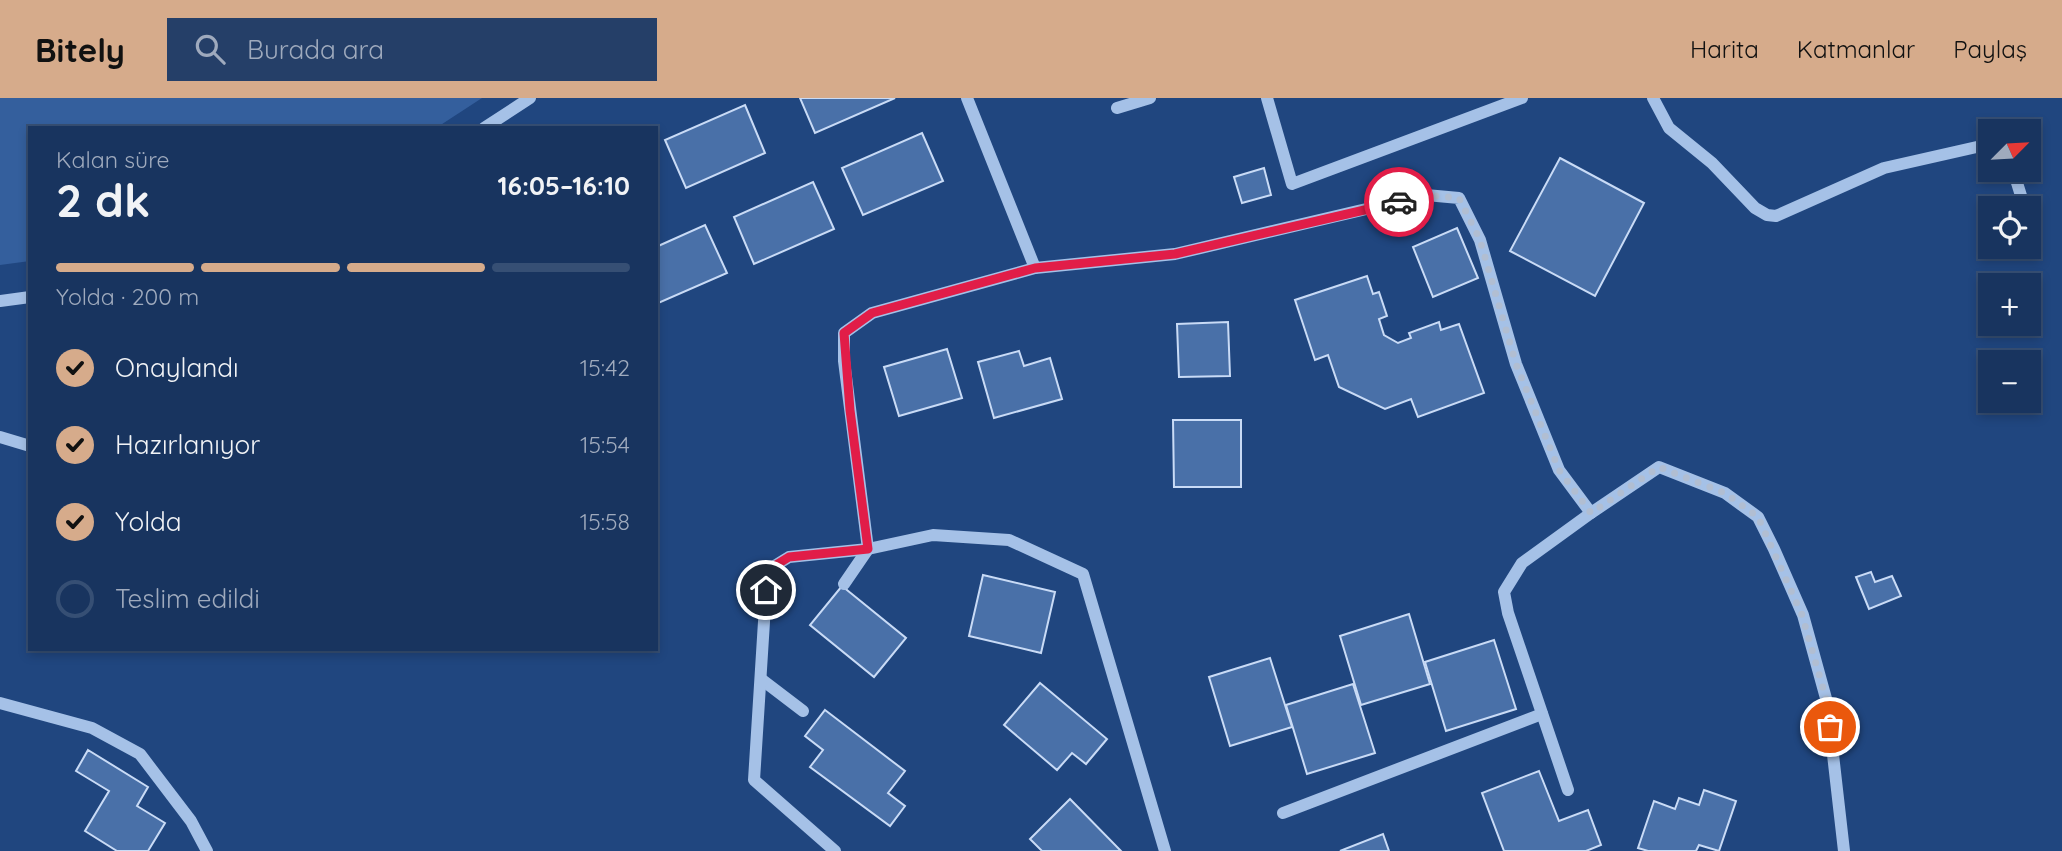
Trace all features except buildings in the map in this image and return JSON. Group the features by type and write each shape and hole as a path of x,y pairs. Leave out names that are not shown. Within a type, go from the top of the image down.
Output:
{"street":[{"path":"487,126 530,98"},
{"path":"967,98 1035,268"},
{"path":"1117,108 1150,98"},
{"path":"1267,98 1292,184 1522,98"},
{"path":"1653,98 1669,128 1712,163 1755,208 1767,215 1776,216 1884,168 1978,147"},
{"path":"844,584 868,549 846,374 844,333 872,313 1035,268 1175,254 1426,195 1459,198 1480,240 1516,364 1559,470 1591,513"},
{"path":"0,301 28,297"},
{"path":"0,437 28,445"},
{"path":"1567,790 1508,613 1504,592 1522,564 1659,467 1725,493 1758,517 1802,615 1827,702 1844,851"},
{"path":"835,851 754,780 766,590 776,565 789,557 868,549 933,535 1009,540 1083,574 1165,851"},
{"path":"761,679 803,711"},
{"path":"0,703 92,728 140,754 191,821 206,851"},
{"path":"1283,813 1542,714"}],"shaded area":[{"path":"0,98 482,98 439,126 28,126 28,261 0,265"}],"way so far":[{"path":"1399,202 1426,195 1459,198 1480,240 1516,364 1559,470 1591,513 1659,467 1725,493 1758,517 1802,615 1827,702 1830,727"}],"route":[{"path":"766,590 776,565 789,557 868,549 844,361 844,333 872,313 1035,268 1175,254 1399,202"}]}
